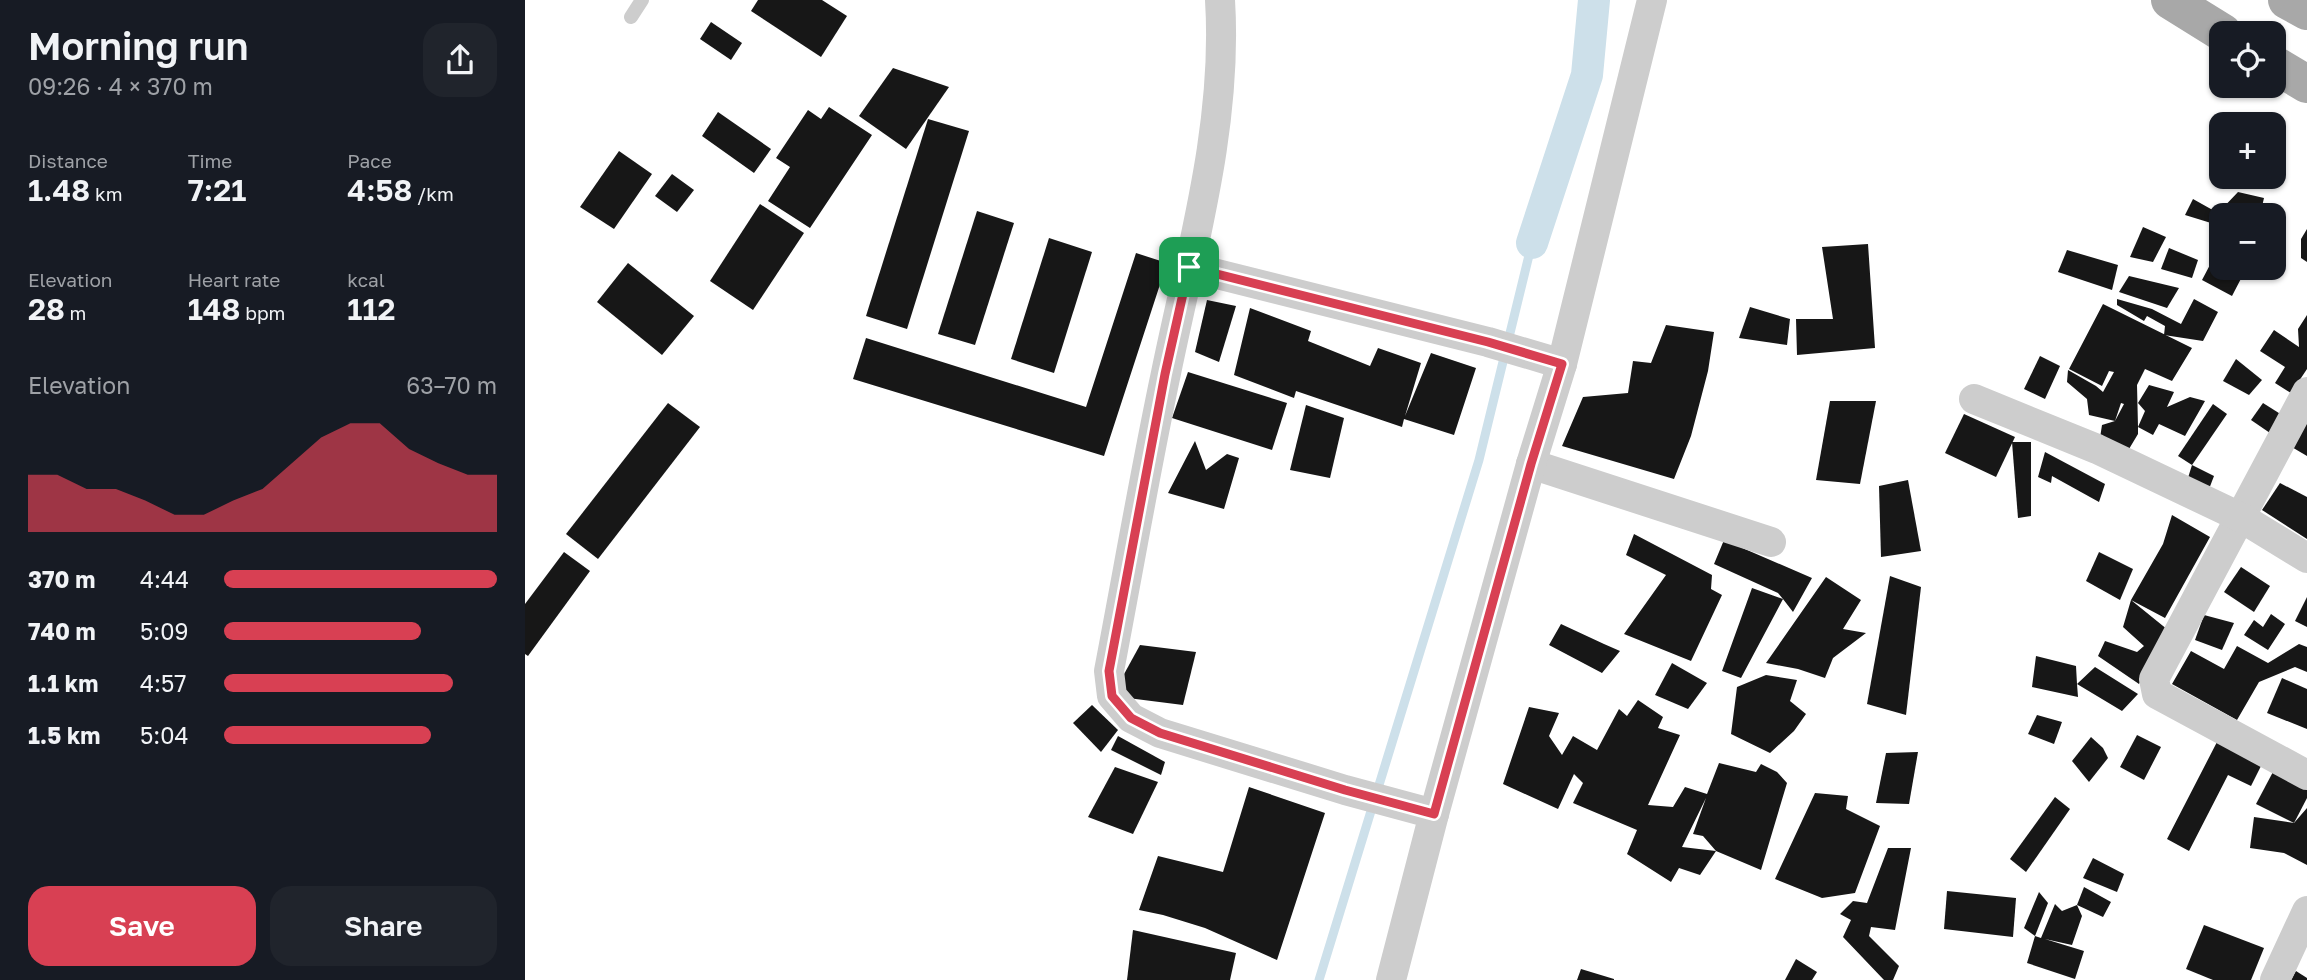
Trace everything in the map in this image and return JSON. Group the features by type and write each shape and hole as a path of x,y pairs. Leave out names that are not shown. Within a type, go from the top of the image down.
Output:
{"main road":[{"path":"2170,0 2209,24"},
{"path":"2287,0 2307,11"},
{"path":"2286,72 2307,84"}],"street":[{"path":"1220,0 1222,32 1215,133 1165,374 1109,671 1112,696 1131,718 1160,733 1345,790 1434,814"},
{"path":"1391,980 1531,464 1562,364 1652,0"},
{"path":"1189,267 1488,342 1562,364"},
{"path":"2307,392 2154,679 2157,694 2307,775"},
{"path":"1973,399 2097,449 2240,517 2307,558"},
{"path":"1531,464 1771,542"},
{"path":"2275,980 2307,911"}],"lane":[{"path":"631,18 642,0"}],"building":[{"path":"758,0 822,0 847,16 821,57 751,11"},
{"path":"711,22 742,43 731,60 700,39"},
{"path":"893,68 949,87 906,149 859,116"},
{"path":"829,107 872,135 810,228 768,201 790,167 776,158 808,110 821,119"},
{"path":"718,112 771,149 754,173 702,136"},
{"path":"928,119 969,131 907,329 866,316"},
{"path":"619,151 652,174 614,229 580,207"},
{"path":"672,174 694,190 677,212 655,196"},
{"path":"2238,192 2264,198 2263,203 2228,203"},
{"path":"2193,199 2209,208 2209,222 2185,215"},
{"path":"760,204 804,233 753,310 710,281"},
{"path":"977,211 1014,223 975,345 938,334"},
{"path":"2143,227 2166,237 2153,262 2130,257"},
{"path":"2307,229 2307,262 2301,258 2301,239"},
{"path":"1049,238 1092,252 1054,373 1011,359"},
{"path":"1868,244 1875,348 1797,355 1796,319 1833,319 1822,247"},
{"path":"2169,248 2198,260 2192,278 2161,269"},
{"path":"2067,250 2118,265 2112,290 2058,272"},
{"path":"1136,253 1167,263 1104,456 853,379 866,338 1086,407"},
{"path":"628,263 694,316 662,355 597,302"},
{"path":"2209,267 2209,280 2240,280 2232,296 2202,280"},
{"path":"2129,276 2179,288 2167,308 2119,292"},
{"path":"2117,299 2152,309 2181,324 2194,299 2218,312 2203,341 2164,335 2165,326 2147,316 2144,321 2117,305"},
{"path":"1207,300 1236,306 1219,362 1195,352"},
{"path":"2103,304 2192,348 2172,381 2145,369 2137,385 2138,434 2126,454 2100,438 2102,425 2115,421 2089,415 2087,399 2067,382 2068,370 2103,392 2114,372 2109,371 2102,386 2069,369"},
{"path":"1750,307 1790,319 1787,345 1739,338"},
{"path":"1250,308 1311,331 1308,341 1370,366 1378,348 1421,363 1405,416 1431,353 1476,368 1454,435 1404,419 1402,427 1296,391 1294,398 1234,375"},
{"path":"2307,315 2307,369 2291,393 2275,383 2285,367 2260,351 2274,330 2299,347 2298,329"},
{"path":"1666,325 1714,332 1708,371 1691,436 1674,479 1562,446 1583,397 1628,393 1633,361 1651,363"},
{"path":"2040,356 2060,366 2045,399 2024,389"},
{"path":"2236,359 2262,380 2249,395 2223,381"},
{"path":"1188,372 1287,403 1272,450 1172,418"},
{"path":"2149,385 2174,392 2167,407 2190,397 2205,401 2185,436 2159,424 2153,435 2138,427 2145,411 2138,403"},
{"path":"1830,401 1876,401 1860,484 1816,480"},
{"path":"668,403 700,427 598,559 566,534"},
{"path":"2263,403 2282,415 2270,433 2251,420"},
{"path":"2213,404 2227,414 2192,465 2178,456"},
{"path":"1306,405 1344,418 1330,478 1290,470"},
{"path":"1964,414 2015,437 1996,477 1945,453"},
{"path":"2307,419 2307,456 2290,446"},
{"path":"1195,441 1206,470 1227,454 1239,458 1224,509 1168,493"},
{"path":"2012,442 2031,442 2031,516 2018,518"},
{"path":"2045,452 2105,484 2099,502 2052,476 2051,483 2038,477"},
{"path":"2192,465 2214,476 2209,489 2187,481"},
{"path":"1908,480 1921,551 1881,557 1879,486"},
{"path":"2280,483 2307,497 2307,539 2262,510"},
{"path":"2172,515 2210,537 2165,618 2131,600 2163,544"},
{"path":"1634,534 1712,575 1711,589 1722,595 1691,661 1624,634 1666,575 1626,555"},
{"path":"1724,540 1812,578 1793,612 1778,593 1714,564"},
{"path":"564,552 590,571 528,656 525,654 525,604"},
{"path":"2099,552 2133,569 2120,600 2086,581"},
{"path":"2241,567 2270,586 2254,612 2224,592"},
{"path":"1890,576 1921,587 1906,715 1867,704"},
{"path":"1826,577 1861,600 1843,629 1866,633 1833,658 1825,678 1766,663"},
{"path":"1752,588 1783,599 1741,678 1722,671"},
{"path":"2307,597 2307,627 2295,621"},
{"path":"2131,600 2168,630 2139,684 2098,656 2105,641 2137,652 2144,646 2123,627"},
{"path":"2271,614 2285,624 2268,650 2244,635 2254,620 2263,627"},
{"path":"2204,615 2234,623 2222,650 2195,640"},
{"path":"1561,624 1620,651 1602,673 1549,645"},
{"path":"2299,644 2307,647 2307,672 2295,667 2259,682 2237,720 2172,684 2191,651 2224,669 2237,646 2268,663"},
{"path":"1140,645 1196,652 1183,705 1112,696"},
{"path":"2036,656 2076,666 2078,697 2032,687"},
{"path":"1672,663 1707,683 1688,709 1655,695"},
{"path":"2095,667 2138,694 2122,711 2077,684"},
{"path":"1766,675 1797,680 1790,701 1806,714 1794,731 1770,753 1731,734 1737,687"},
{"path":"2282,678 2307,689 2307,729 2267,713"},
{"path":"1638,700 1663,717 1658,728 1680,735 1648,805 1673,807 1685,787 1707,794 1719,763 1756,772 1761,764 1777,772 1787,783 1761,870 1716,851 1700,875 1679,868 1671,882 1627,854 1637,830 1573,803 1583,783 1574,774 1558,809 1503,784 1529,707 1559,713 1549,736 1562,755 1573,736 1597,750 1619,709 1627,716","holes":["1706,798 1693,834 1703,836 1716,851 1682,847"]},
{"path":"1092,705 1118,730 1101,752 1073,723"},
{"path":"2037,715 2062,722 2054,744 2028,734"},
{"path":"2137,735 2161,747 2144,780 2120,767"},
{"path":"1118,736 1165,762 1161,775 1111,750"},
{"path":"2091,737 2103,748 2108,758 2089,782 2072,761"},
{"path":"2217,742 2262,764 2251,786 2228,775 2189,851 2167,839"},
{"path":"1918,752 1909,804 1876,803 1886,753"},
{"path":"1115,767 1158,782 1133,834 1088,817"},
{"path":"2274,770 2307,788 2307,798 2294,823 2256,804"},
{"path":"1249,787 1325,813 1277,960 1205,928 1139,910 1158,856 1223,872"},
{"path":"1815,793 1848,796 1846,809 1880,826 1855,893 1822,898 1775,879"},
{"path":"2055,797 2070,809 2026,872 2010,859"},
{"path":"2307,808 2307,865 2284,853 2250,848 2254,817 2294,823"},
{"path":"1888,848 1911,848 1895,930 1871,927 1869,936 1899,966 1893,980 1884,980 1843,937 1851,920 1840,914 1853,901 1867,903"},
{"path":"2093,858 2124,874 2117,892 2083,878"},
{"path":"2084,887 2111,902 2103,917 2077,905"},
{"path":"1947,891 2016,898 2013,937 1944,929"},
{"path":"2039,892 2048,903 2035,936 2024,928"},
{"path":"2055,904 2062,911 2077,905 2082,916 2072,945 2045,939 2084,951 2075,979 2027,963 2035,936 2041,938"},
{"path":"2204,925 2264,948 2251,980 2213,980 2186,969"},
{"path":"1133,930 1236,953 1230,980 1127,980"},
{"path":"1796,959 1817,972 1812,980 1785,980"},
{"path":"1581,969 1614,979 1614,980 1577,980"},
{"path":"2296,971 2307,978 2307,980 2291,980"}],"waterway":[{"path":"1532,243 1587,75 1594,0"},
{"path":"1319,980 1479,460 1532,243"}],"route":[{"path":"1189,267 1488,342 1562,364 1531,464 1434,814 1345,790 1160,733 1131,718 1112,696 1109,671 1165,374 1189,267"}]}
